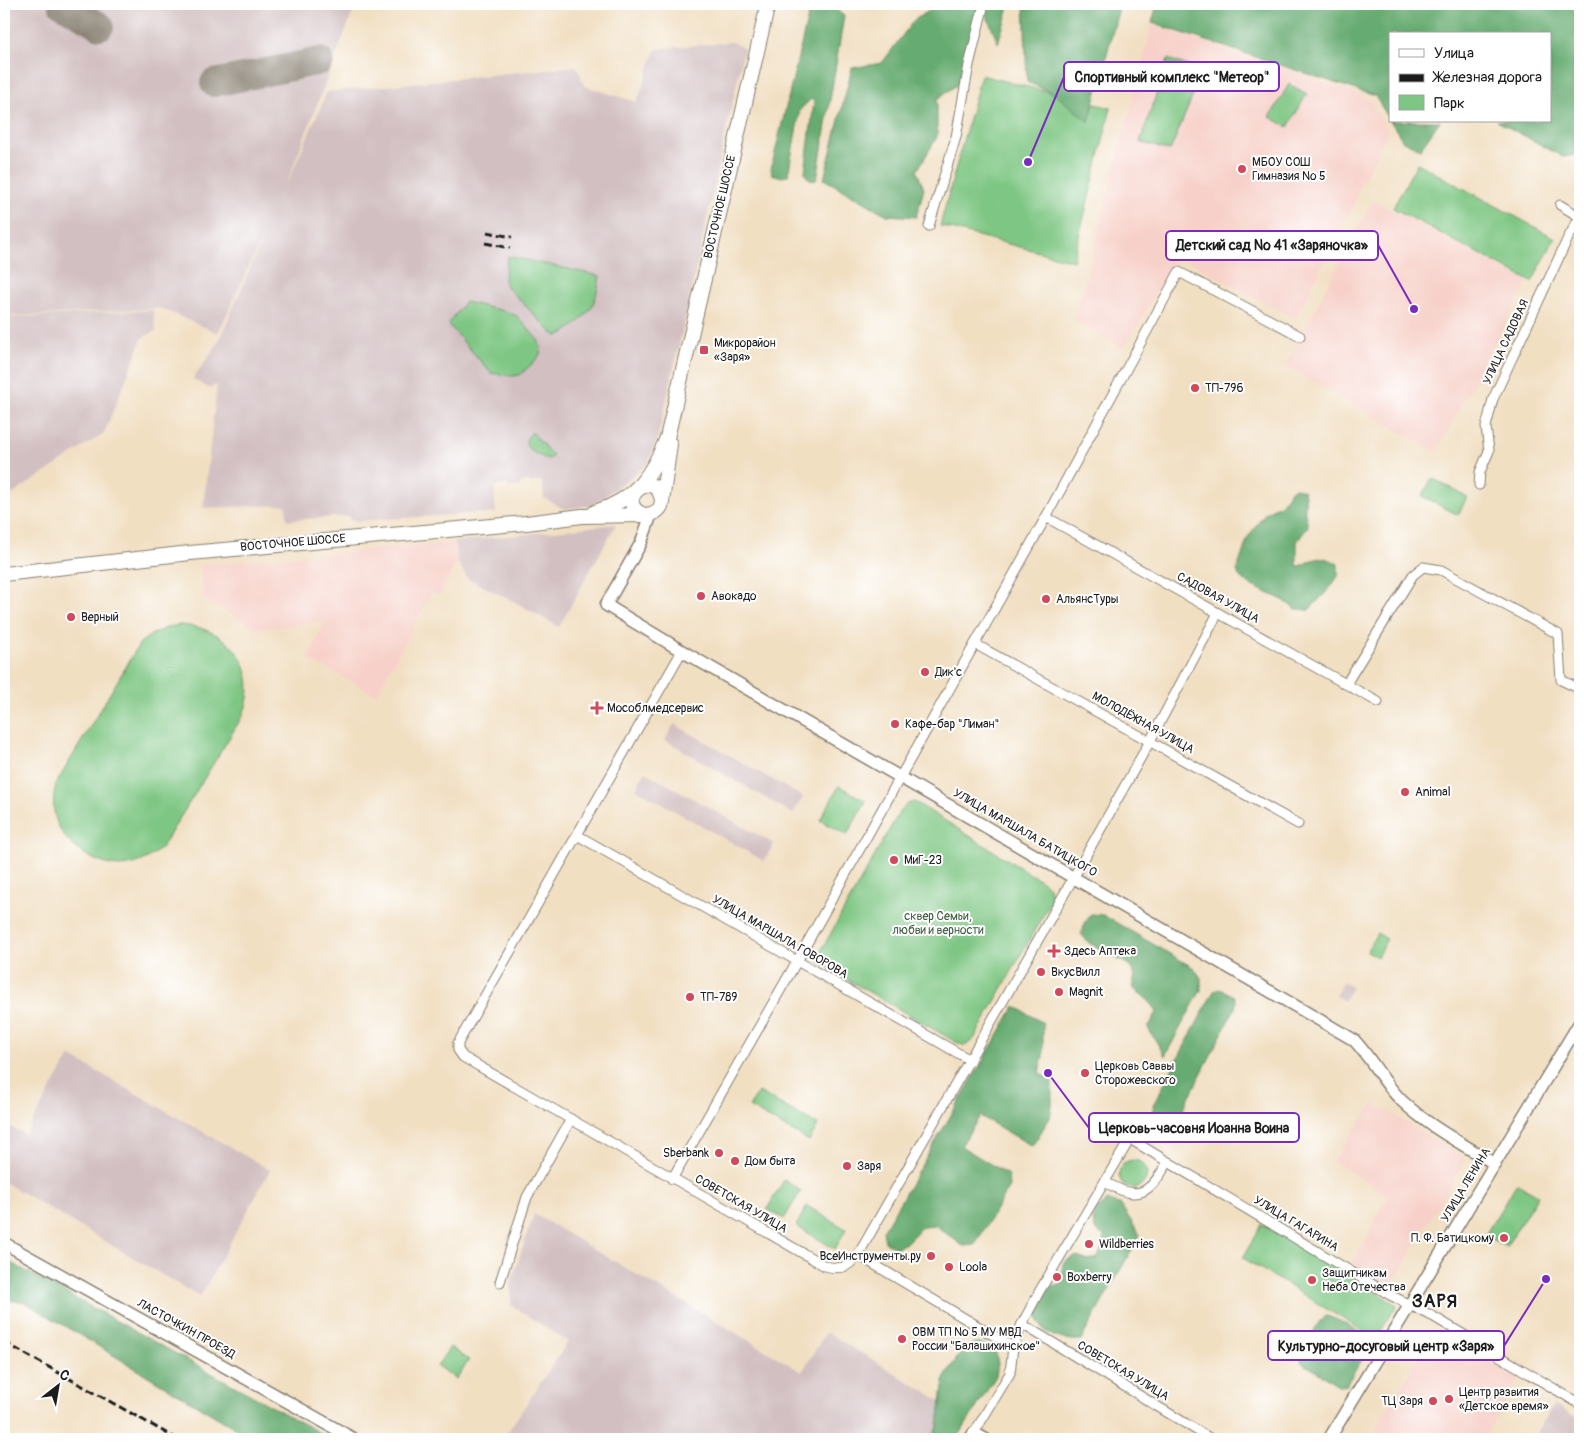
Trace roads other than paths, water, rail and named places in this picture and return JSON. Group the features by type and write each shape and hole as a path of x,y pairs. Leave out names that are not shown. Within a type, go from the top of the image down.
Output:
{"main road":[{"name":"ВОСТОЧНОЕ ШОССЕ","path":"4,574 190,553 526,523 582,516 652,512 726,178 768,4"},
{"name":"ВОСТОЧНОЕ ШОССЕ","path":"582,516 608,507 638,488 651,472 661,454 675,410"},
{"path":"648,485 654,487 660,493 662,499 652,512 639,513 633,506 633,495 638,488 648,485"}],"street":[{"path":"929,226 956,137 968,65 984,4"},
{"name":"УЛИЦА САДОВАЯ","path":"1479,485 1480,472 1489,451 1486,427 1494,399 1568,238 1580,217 1560,205"},
{"path":"672,1179 797,961 1046,517 1179,272 1300,336"},
{"name":"УЛИЦА МАРШАЛА БАТИЦКОГО","path":"652,512 641,543 606,605 682,651 901,776 1354,1040 1403,1102 1430,1124 1495,1164"},
{"name":"САДОВАЯ УЛИЦА","path":"1046,517 1378,702"},
{"path":"1346,684 1413,575 1423,567 1440,570 1558,634 1561,680 1580,689"},
{"path":"1013,1346 858,1255 1074,877 1150,741 1218,613"},
{"name":"МОЛОДЁЖНАЯ УЛИЦА","path":"975,644 1298,824"},
{"path":"577,835 682,651"},
{"name":"УЛИЦА МАРШАЛА ГОВОРОВА","path":"577,835 970,1060"},
{"name":"СОВЕТСКАЯ УЛИЦА","path":"577,835 458,1043 458,1050 463,1056 571,1120 825,1266 839,1269 851,1263 858,1255"},
{"name":"УЛИЦА ЛЕНИНА","path":"1329,1439 1580,1024"},
{"path":"500,1282 527,1197 571,1120"},
{"name":"УЛИЦА ГАГАРИНА","path":"1104,1182 1130,1139 1390,1295 1434,1317 1580,1404"},
{"path":"985,1439 972,1436 1010,1373 1013,1346 1022,1324 1104,1182 1123,1192 1142,1192 1150,1188 1157,1181 1168,1162"},
{"name":"ЛАСТОЧКИН ПРОЕЗД","path":"4,1243 354,1439"},
{"name":"СОВЕТСКАЯ УЛИЦА","path":"1022,1324 1211,1439"}],"railway":[{"path":"487,232 512,237"},
{"path":"485,243 510,248"},
{"path":"4,1342 177,1439"}],"place":[{"name":"Спортивный комплекс \"Метеор\"","path":"1028,162"},
{"name":"МБОУ СОШ Гимназия № 5","path":"1242,169"},
{"name":"Детский сад № 41 «Заряночка»","path":"1414,309"},
{"name":"Микрорайон «Заря»","path":"704,350"},
{"name":"ТП-796","path":"1195,388"},
{"name":"Авокадо","path":"701,596"},
{"name":"АльянсТуры","path":"1046,599"},
{"name":"Верный","path":"71,617"},
{"name":"Дик'с","path":"925,672"},
{"name":"Мособлмедсервис","path":"597,708"},
{"name":"Кафе-бар \"Лиман\"","path":"895,724"},
{"name":"Animal","path":"1405,792"},
{"name":"МиГ-23","path":"894,860"},
{"name":"Здесь Аптека","path":"1054,951"},
{"name":"ВкусВилл","path":"1041,972"},
{"name":"Magnit","path":"1059,992"},
{"name":"ТП-789","path":"690,997"},
{"name":"Церковь-часовня Иоанна Воина","path":"1048,1073"},
{"name":"Церковь Саввы Сторожевского","path":"1085,1073"},
{"name":"Sberbank","path":"719,1153"},
{"name":"Дом быта","path":"735,1161"},
{"name":"Заря","path":"847,1166"},
{"name":"П. Ф. Батицкому","path":"1504,1238"},
{"name":"Wildberries","path":"1089,1244"},
{"name":"ВсеИнструменты.ру","path":"931,1256"},
{"name":"Loola","path":"949,1267"},
{"name":"Boxberry","path":"1057,1277"},
{"name":"Культурно-досуговый центр «Заря»","path":"1546,1279"},
{"name":"Защитникам Неба Отечества","path":"1312,1280"},
{"name":"ОВМ ТП № 5 МУ МВД России \"Балашихинское\"","path":"902,1339"},
{"name":"Центр развития «Детское время»","path":"1449,1399"},
{"name":"ТЦ Заря","path":"1433,1401"}],"district":[{"name":"ЗАРЯ","path":"1435,1301"}],"park label":[{"name":"сквер Семьи, любви и верности","path":"938,923"}]}
